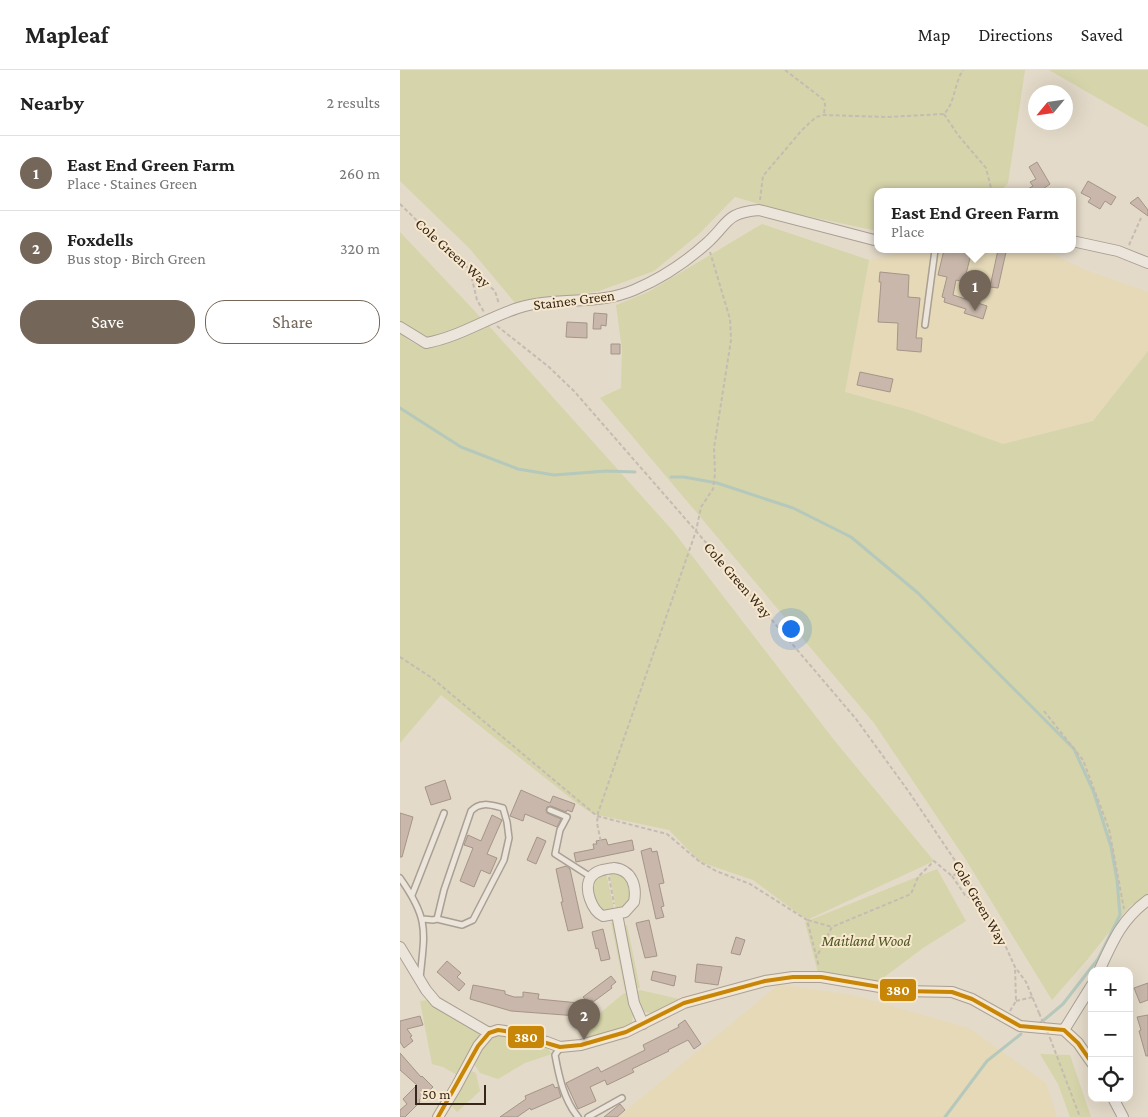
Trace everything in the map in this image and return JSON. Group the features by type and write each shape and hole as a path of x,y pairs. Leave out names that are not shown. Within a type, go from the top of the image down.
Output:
{"street":[{"name":"Staines Green","path":"400,327 426,343 436,341 518,308 609,298 632,291 656,280 677,266 708,242 730,218 741,211 759,210 874,239"},
{"path":"1076,242 1102,246 1148,263"},
{"path":"607,869 624,870 632,879 634,902 628,910 603,916 594,908 588,886 591,877 607,869"},
{"path":"1101,967 1120,928 1133,912 1148,900"},
{"path":"616,914 634,1003 643,1024"},
{"path":"400,947 420,981 436,1002 489,1033"},
{"path":"438,1117 483,1037 489,1033 498,1030 505,1031 560,1047 582,1045 626,1032 667,1010 699,998 765,981 793,977 821,977 903,991 952,992 972,999 1020,1026 1064,1030 1078,1043 1088,1057"},
{"path":"1064,1030 1088,991"},
{"path":"1114,1102 1123,1117"}],"lane":[{"path":"925,325 935,253"},
{"path":"423,919 437,919 462,925 474,920 504,860 509,838 503,808 482,804 475,807 471,812 444,890 437,919"},
{"path":"550,810 567,817 560,830 555,854 591,877"},
{"path":"412,894 444,813"},
{"path":"400,878 412,894 423,919 424,931 420,981"},
{"path":"560,1047 555,1055 558,1070 568,1102 578,1117"},
{"path":"588,1117 622,1098"}],"path":[{"path":"784,70 824,100 824,115"},
{"path":"759,210 763,176 802,130 816,117 824,115 887,117 944,114 949,109 959,76 963,70"},
{"path":"944,114 958,135 986,168 991,188"},
{"name":"Cole Green Way","path":"400,204 470,271 495,291 499,304 490,314 490,320 549,367 574,391 856,719 909,792 962,871 1000,934 1016,968 1026,982 1033,997 1080,1117"},
{"path":"1125,254 1141,218"},
{"path":"602,847 597,816 696,531 701,507 713,489 714,448 731,340 730,319 708,242"},
{"path":"470,271 477,300 484,311"},
{"path":"400,657 432,678 597,816 667,834 700,862 716,871 750,884 807,920 832,927 910,894 918,877 934,861 952,876 965,895 982,903"},
{"path":"1044,711 1083,760 1109,829 1122,895 1125,922"},
{"path":"607,869 616,914"},
{"path":"952,876 962,871"},
{"path":"807,920 821,977"},
{"path":"817,955 832,927"},
{"path":"1006,1018 1016,1001 1016,968"},
{"path":"1016,1001 1033,997"}],"shaded area":[{"path":"900,253 1050,253 1083,269 1148,292 1148,351 1093,421 1003,444 913,411 845,392 869,260"},
{"path":"777,986 792,986 852,995 969,1028 1046,1083 1057,1117 618,1117"}],"green space":[{"path":"400,70 1025,70 1008,183 1003,188 874,188 874,230 783,211 735,197 699,234 654,271 599,291 516,304 470,249 400,181"},
{"path":"1049,70 1148,70 1148,127"},
{"path":"762,224 869,260 845,392 913,411 1003,444 1093,421 1148,351 1148,896 1130,906 1052,1000 966,860 874,723 600,398 621,388 622,350 616,305 648,292"},
{"path":"400,232 481,318 432,337 425,337 400,321"},
{"path":"489,326 673,531 834,740 934,861 807,920 753,880 700,862 669,830 593,814 441,695 400,743 400,333 415,344 427,347 455,341"},
{"name":"Maitland Wood","path":"937,869 966,921 923,948 875,984 818,973 805,922"},
{"path":"617,871 628,879 632,897 623,908 616,909 609,872"},
{"path":"606,873 614,909 603,911 595,900 593,887 596,878"},
{"path":"613,922 628,990 625,991 611,923"},
{"path":"627,925 640,988 636,989 622,926"},
{"path":"640,990 679,999 655,1012 646,1012 641,1010 636,991"},
{"path":"628,992 633,1015 632,1022 624,1028 583,1039 588,1023"},
{"path":"429,1000 480,1033 457,1075 443,1067 432,1064 420,1001"},
{"path":"499,1035 520,1038 536,1043 548,1049 552,1054 525,1063 498,1079 480,1073 474,1064 487,1044"},
{"path":"1040,1054 1070,1055 1091,1117 1070,1117 1058,1084"},
{"path":"469,1070 476,1073 480,1091 457,1112 450,1104"}],"building":[{"path":"1037,162 1050,184 1044,188 1030,188 1033,186 1030,182 1036,179 1029,167"},
{"path":"1088,181 1116,197 1111,205 1105,201 1100,209 1088,202 1091,198 1081,193"},
{"path":"1138,197 1148,210 1148,216 1130,203"},
{"path":"943,253 971,253 964,282 956,280 953,295 987,306 983,319 964,313 966,309 944,302 945,298 942,297 947,277 938,275"},
{"path":"997,253 1006,253 998,288 990,287"},
{"path":"880,272 909,275 908,297 920,298 916,338 922,338 921,352 897,350 898,323 878,322"},
{"path":"594,313 607,314 606,326 601,325 601,329 593,329"},
{"path":"567,322 587,323 587,338 566,337"},
{"path":"611,344 620,344 620,354 611,354"},
{"path":"860,372 893,379 890,392 857,385"},
{"path":"445,780 451,799 431,805 425,787"},
{"path":"521,790 550,803 553,796 575,804 572,812 567,810 566,812 551,806 547,807 547,813 561,819 557,827 525,814 523,821 510,816"},
{"path":"400,813 413,817 402,857 400,857"},
{"path":"492,815 502,820 487,854 497,858 490,874 481,870 474,887 460,881 473,848 464,845 468,835 481,841"},
{"path":"537,837 546,841 536,864 527,860"},
{"path":"606,839 608,845 632,840 634,850 576,862 574,853 594,849 593,844 597,844 596,841"},
{"path":"651,848 652,852 657,851 664,883 659,884 664,906 661,907 664,917 656,919 641,851"},
{"path":"566,866 570,869 583,928 568,931 556,869"},
{"path":"649,920 657,956 645,958 636,923"},
{"path":"603,929 610,959 601,961 592,932"},
{"path":"736,937 745,940 740,955 731,953"},
{"path":"447,961 461,973 457,977 465,984 459,991 437,972"},
{"path":"697,964 722,967 718,985 695,982"},
{"path":"653,971 676,976 674,986 651,980"},
{"path":"611,976 616,982 611,986 612,988 593,1002 592,1000 588,1003 583,997"},
{"path":"1148,983 1148,1000 1140,1003 1134,988"},
{"path":"473,985 505,991 505,994 514,997 523,997 523,992 539,994 538,999 579,1003 578,1016 511,1011 470,999"},
{"path":"1148,1015 1148,1056 1146,1056 1137,1017"},
{"path":"420,1016 423,1025 407,1029 413,1041 404,1048 400,1042 400,1021"},
{"path":"685,1020 701,1044 694,1049 688,1040 632,1069 634,1072 607,1085 605,1080 590,1087 596,1101 578,1109 566,1083 598,1067 601,1072 645,1050 643,1045 679,1027 678,1025"},
{"path":"400,1053 421,1077 433,1087 405,1117 400,1117 400,1110 407,1104 403,1099 417,1085 400,1070"},
{"path":"553,1084 555,1088 558,1087 561,1097 531,1110 530,1108 517,1117 500,1117 526,1099 525,1096"},
{"path":"620,1104 625,1110 617,1117 604,1117"}],"waterway":[{"path":"400,408 461,447 518,469 554,475 606,471 635,472"},
{"path":"671,477 684,477 717,483 793,508 851,537 918,593 1074,749 1094,793 1111,847 1117,880 1120,915 1098,959 1063,1004 1038,1025"},
{"path":"945,1117 987,1061 1021,1034"}],"transit line":[{"name":"380","path":"438,1117 478,1046 489,1033 498,1030 505,1031 560,1047 581,1045 626,1032 684,1003 765,981 793,977 821,977 903,991 952,992 972,999 1020,1026 1064,1030"},
{"name":"380","path":"1064,1030 1078,1043 1088,1057"}],"place":[{"name":"East End Green Farm","path":"975,311"},
{"name":"Foxdells","path":"584,1040"}]}
